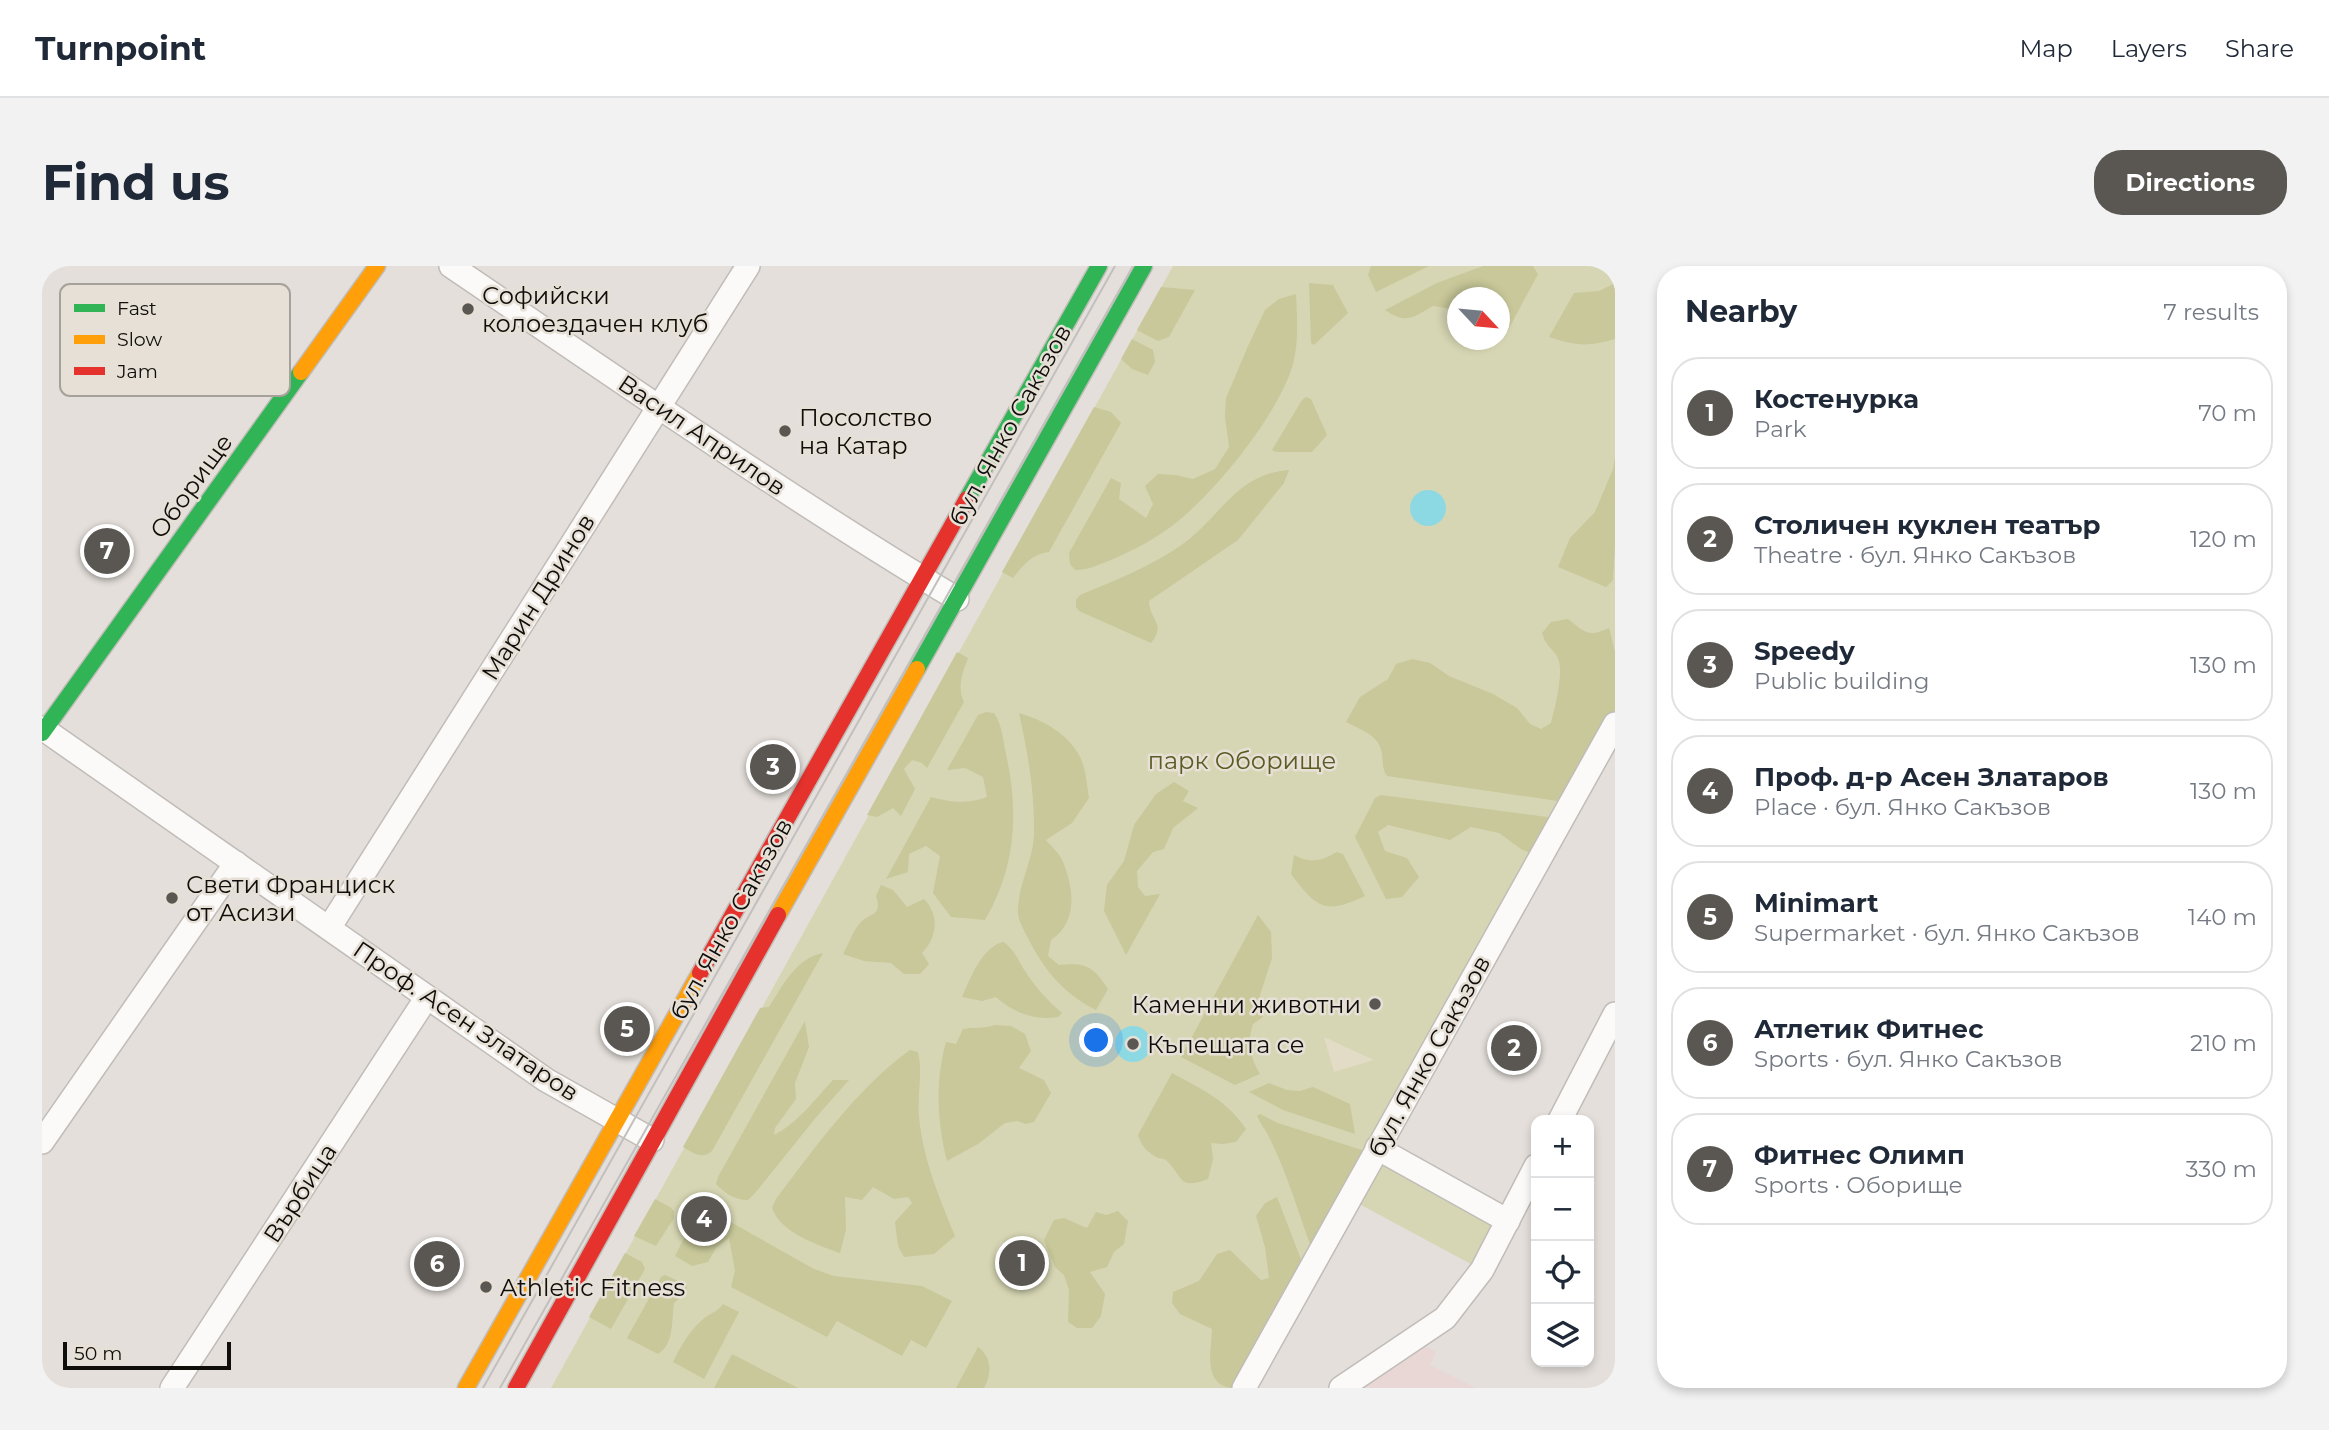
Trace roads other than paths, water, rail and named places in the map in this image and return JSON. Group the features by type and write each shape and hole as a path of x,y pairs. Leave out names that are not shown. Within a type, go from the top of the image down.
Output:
{"main road":[{"name":"Оборище","path":"290,387 377,266"},
{"name":"бул. Янко Сакъзов","path":"466,1388 1099,266"},
{"name":"бул. Янко Сакъзов","path":"516,1388 652,1140 1144,266"},
{"name":"Оборище","path":"43,731 284,396"}],"street":[{"name":"Васил Априлов","path":"451,266 658,406 957,599"},
{"name":"Марин Дринов","path":"329,928 748,266"},
{"name":"бул. Янко Сакъзов","path":"1244,1388 1615,724"},
{"name":"Проф. Асен Златаров","path":"43,731 546,1080 652,1140"},
{"path":"42,1142 236,863"},
{"name":"Върбица","path":"172,1388 428,997"},
{"path":"1563,1115 1615,1014"},
{"path":"1377,1149 1508,1221"},
{"path":"1341,1388 1445,1318 1482,1270 1531,1176"}],"water":[{"path":"1428,490 1440,496 1446,508 1440,520 1428,526 1416,520 1410,508 1416,496"},
{"path":"1133,1026 1145,1032 1151,1044 1145,1056 1133,1062 1121,1056 1115,1044 1121,1032"}],"tram line":[{"path":"483,1388 1115,266"},
{"path":"500,1388 1133,266"}],"place":[{"name":"Софийски колоездачен клуб","path":"468,309"},
{"name":"Посолство на Катар","path":"785,431"},
{"name":"Фитнес Олимп","path":"107,551"},
{"name":"Speedy","path":"773,767"},
{"name":"Свети Франциск от Асизи","path":"172,898"},
{"name":"Каменни животни","path":"1375,1004"},
{"name":"Minimart","path":"627,1029"},
{"name":"Къпещата се","path":"1133,1044"},
{"name":"Столичен куклен театър","path":"1514,1048"},
{"name":"Проф. д-р Асен Златаров","path":"704,1219"},
{"name":"Костенурка","path":"1022,1263"},
{"name":"Атлетик Фитнес","path":"437,1264"},
{"name":"Athletic Fitness","path":"486,1287"}],"park label":[{"name":"парк Оборище","path":"1242,760"}]}
